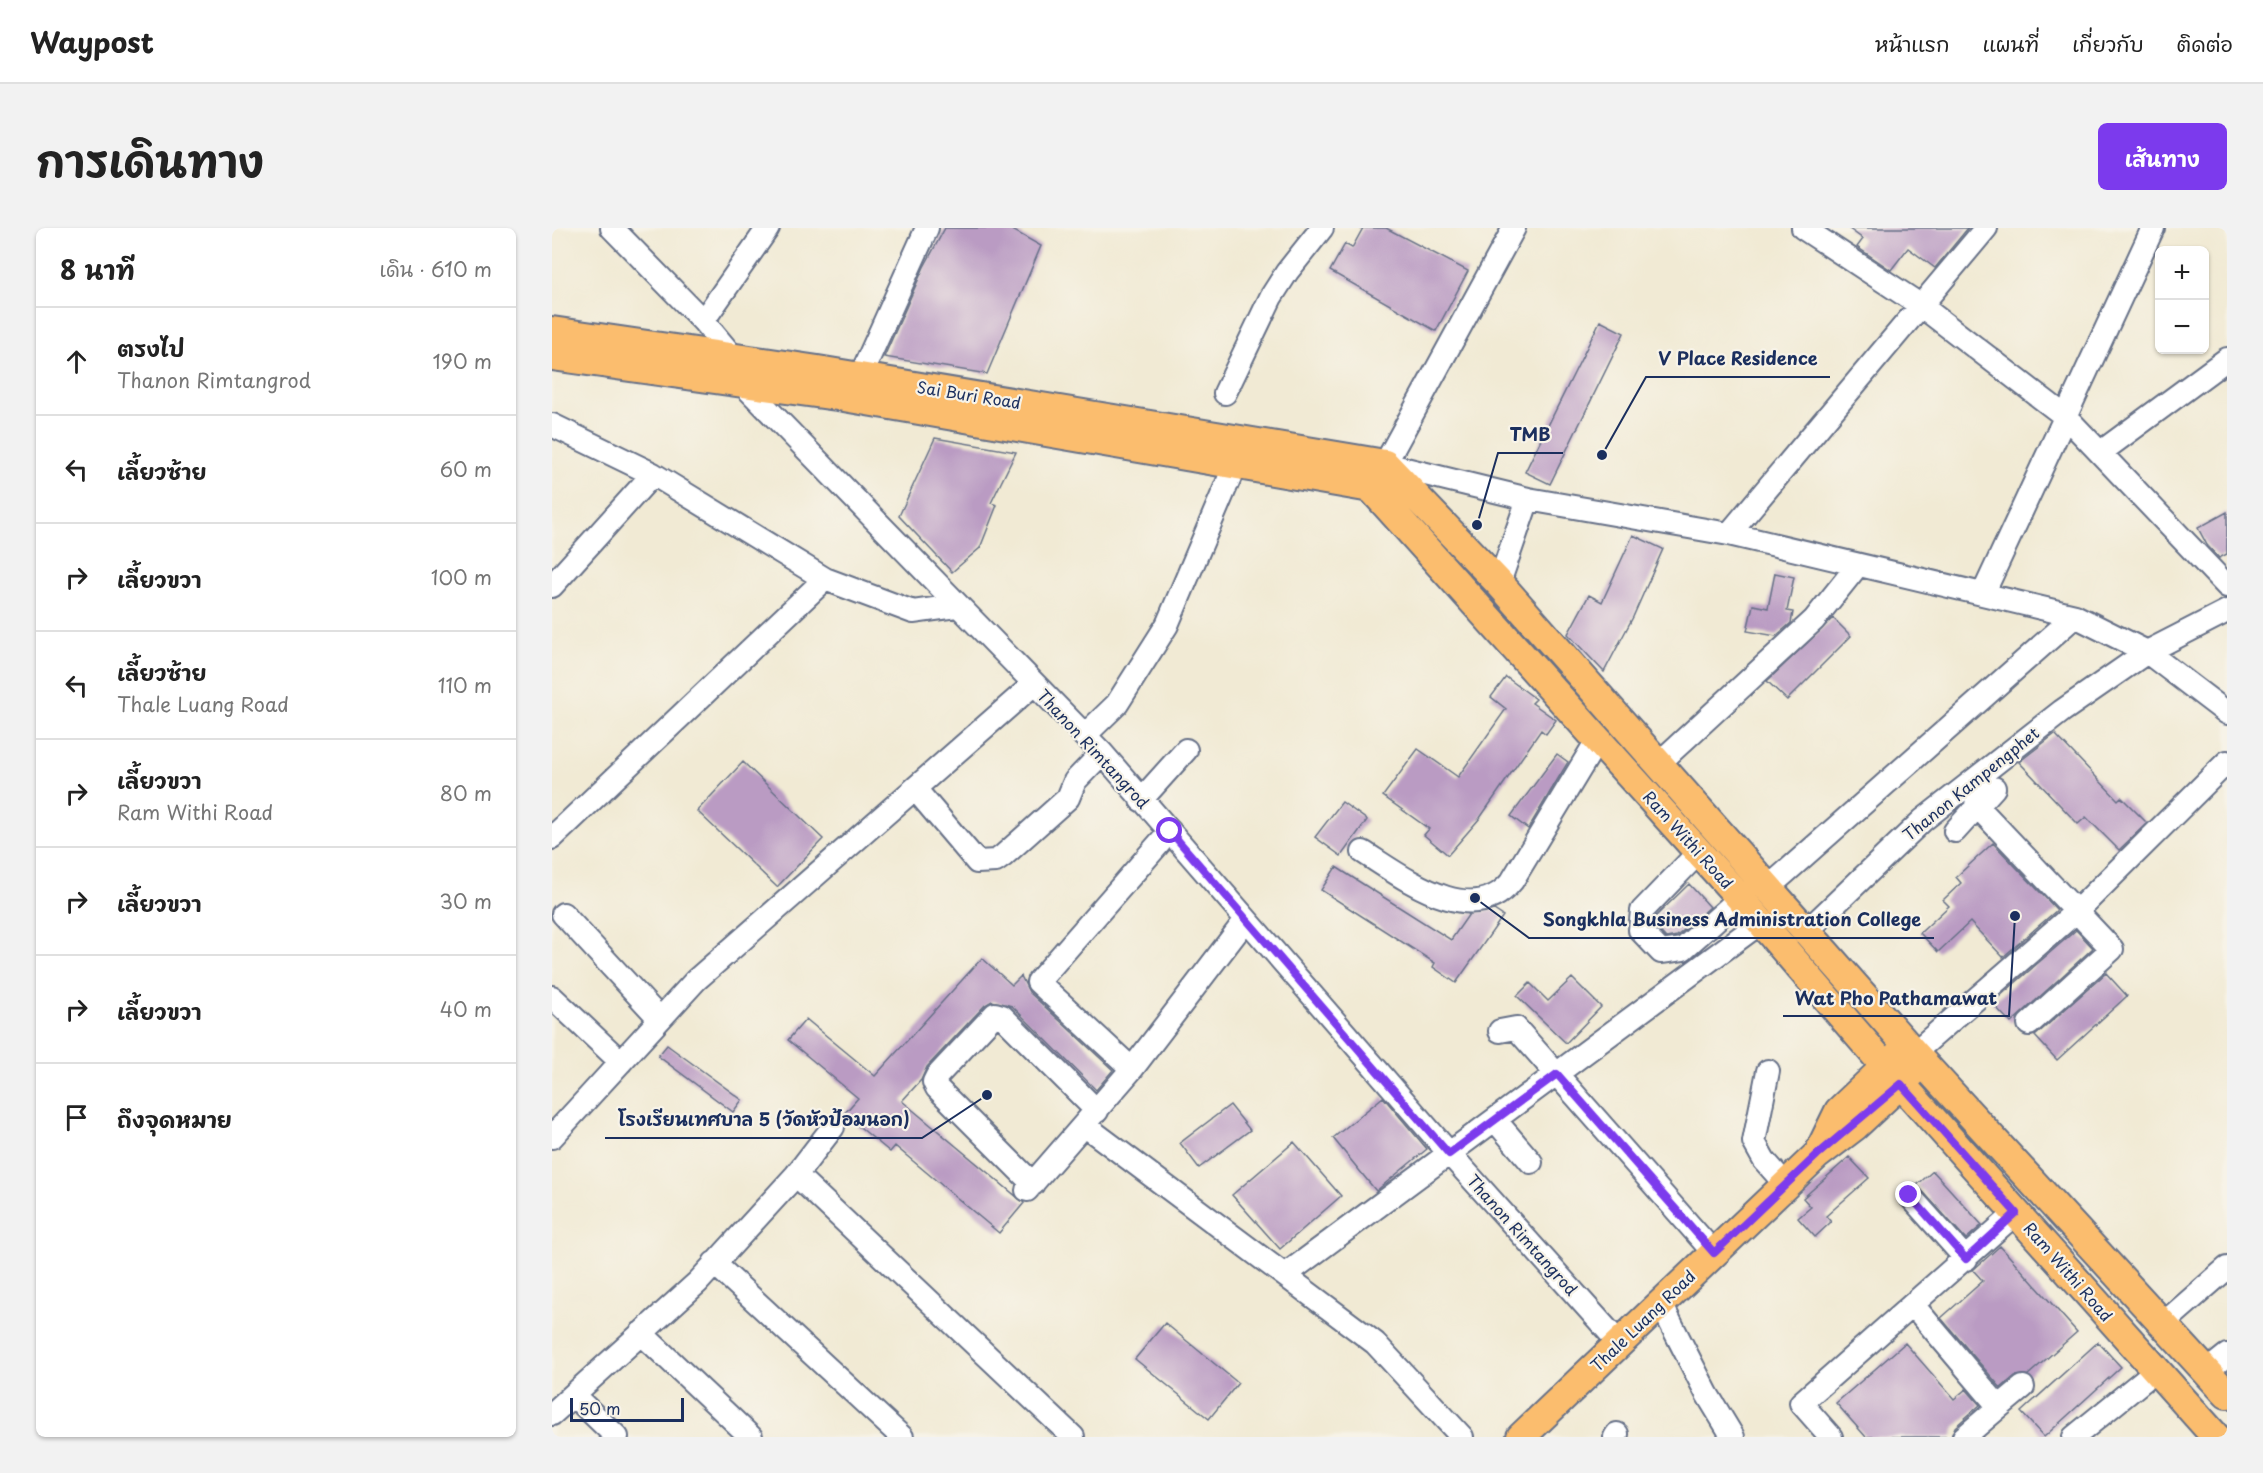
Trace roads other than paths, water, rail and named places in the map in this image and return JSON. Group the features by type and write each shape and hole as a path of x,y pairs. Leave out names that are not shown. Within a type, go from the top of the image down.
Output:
{"main road":[{"name":"Sai Buri Road","path":"552,331 737,370 844,397 1235,465 1378,476"},
{"name":"Sai Buri Road","path":"552,356 860,377 1378,476"},
{"name":"Ram Withi Road","path":"1378,476 1408,489 1498,583 1808,930 1915,1054 2163,1324 2217,1363 2227,1394"},
{"name":"Ram Withi Road","path":"1378,476 1598,739 1740,898 1893,1075 2216,1437"},
{"name":"Thale Luang Road","path":"1521,1437 1817,1155 1839,1111 1893,1075 1915,1054"}],"street":[{"name":"Thanon Rimtangrod","path":"612,228 704,321 737,370 956,606 1102,753 1449,1154 1620,1344"},
{"path":"704,321 768,228"},
{"path":"860,377 927,228"},
{"path":"1225,393 1271,297 1287,272 1322,228"},
{"path":"1514,228 1378,476 1495,491 1528,499 1729,534 2074,616 2147,652 2227,713"},
{"path":"1803,228 1920,305 2066,417 2102,452 2227,586"},
{"path":"1729,534 1986,228"},
{"path":"1983,594 2153,228"},
{"path":"2102,452 2227,359"},
{"path":"552,425 653,474 825,579 913,612 956,606"},
{"path":"1084,736 1117,704 1167,625 1235,465"},
{"path":"552,586 653,474"},
{"path":"1408,489 1495,491"},
{"path":"1498,583 1528,499"},
{"path":"1658,764 1814,620 1858,564"},
{"path":"552,838 825,579"},
{"name":"Thanon Kampengphet","path":"1808,930 1923,820 2062,711 2147,652 2227,611"},
{"path":"1769,887 2074,616"},
{"path":"552,1137 696,980 916,790 1034,684"},
{"path":"1363,852 1421,888 1462,903 1494,897 1512,881 1598,739"},
{"path":"1141,800 1186,750"},
{"path":"916,790 977,862 996,861 1068,798 1075,781 1102,753"},
{"path":"1915,1054 2078,910 2227,762"},
{"path":"1955,831 1976,805 1994,788"},
{"path":"1976,805 2078,910 2112,950 2029,1024"},
{"path":"1132,1069 1038,982 1170,831"},
{"path":"1698,853 1642,911 1640,930 1661,952 1683,949 1740,898"},
{"path":"563,914 660,1019"},
{"path":"1245,921 1132,1069 1091,1118 1030,1187 937,1088 934,1082 936,1076 995,1014 1002,1016 1091,1118 1285,1275 1375,1343 1462,1437"},
{"path":"1285,1275 1760,923"},
{"path":"552,997 621,1062"},
{"path":"1500,1031 1516,1028 1714,1253"},
{"path":"1768,1071 1754,1142 1764,1160 1786,1185"},
{"path":"1495,1120 1531,1162"},
{"path":"552,1414 698,1282 796,1174 833,1127"},
{"path":"796,1174 1073,1437"},
{"path":"1909,1195 1966,1259"},
{"path":"1831,1437 1801,1403 2016,1213"},
{"path":"714,1263 902,1437"},
{"path":"2163,1324 2227,1268"},
{"path":"1661,1304 1707,1394 1733,1437"},
{"path":"1913,1305 1999,1407"},
{"path":"641,1334 751,1437"},
{"path":"2074,1437 2156,1371"},
{"path":"1964,1437 2023,1387"},
{"path":"573,1395 617,1437"}],"place":[{"name":"V Place Residence","path":"1602,455"},
{"name":"TMB","path":"1477,525"},
{"name":"Songkhla Business Administration College","path":"1475,898"},
{"name":"Wat Pho Pathamawat","path":"2015,916"},
{"name":"โรงเรียนเทศบาล 5 (วัดหัวป้อมนอก)","path":"987,1095"}]}
